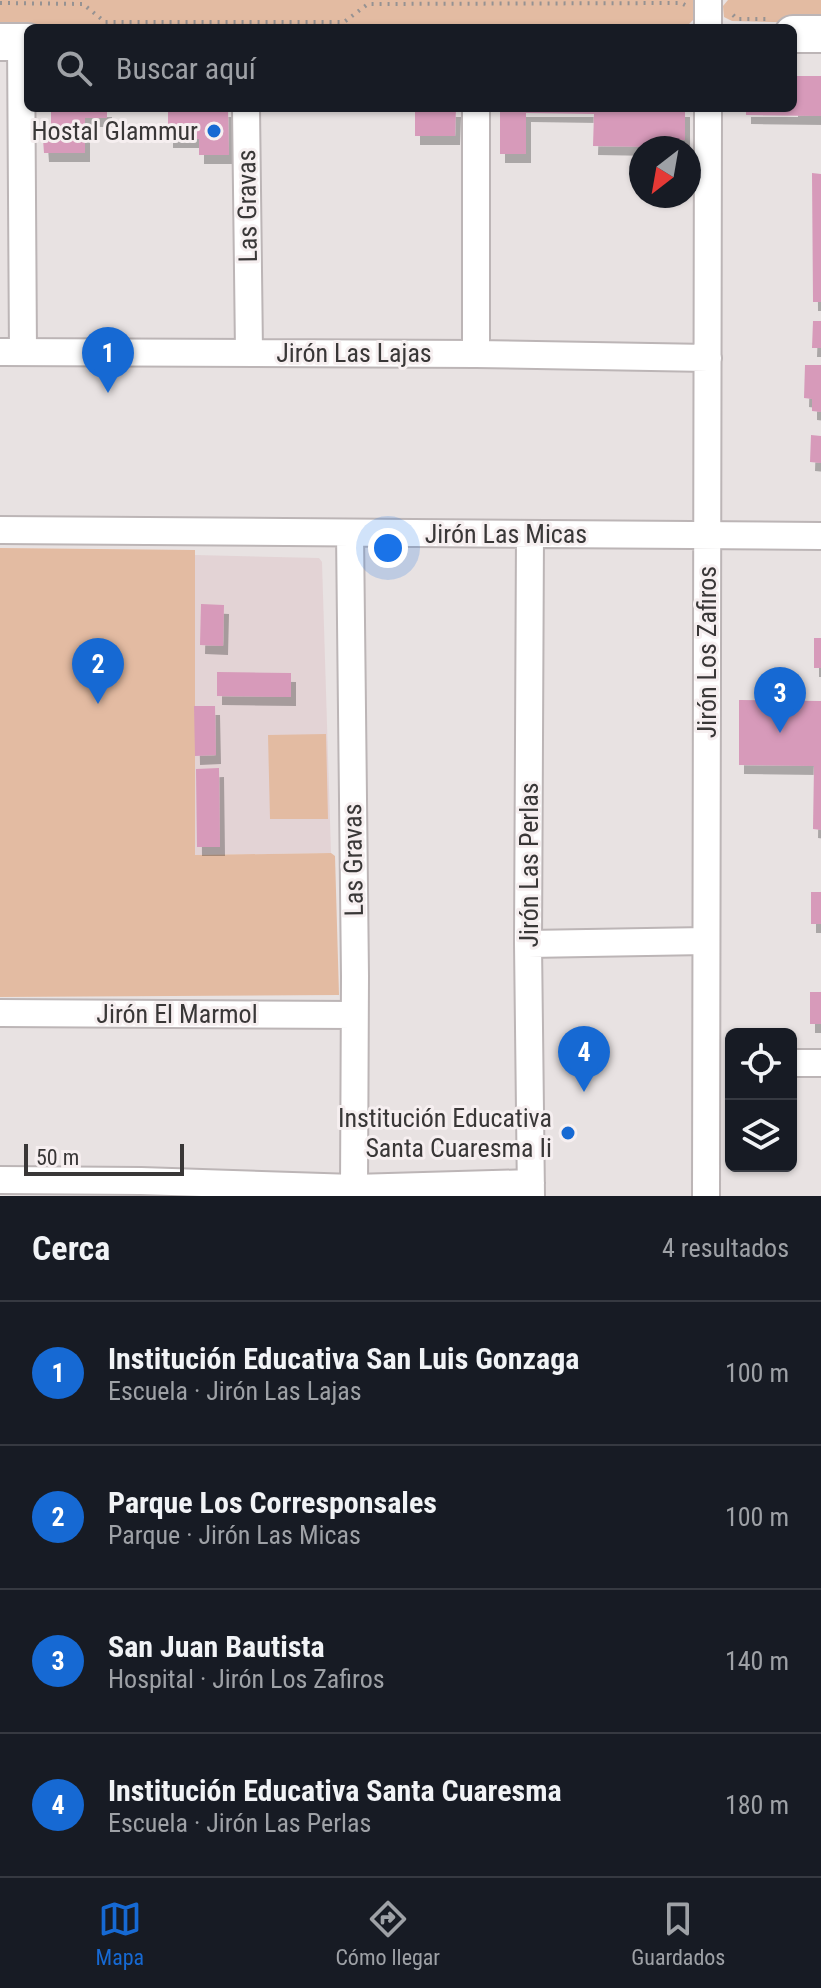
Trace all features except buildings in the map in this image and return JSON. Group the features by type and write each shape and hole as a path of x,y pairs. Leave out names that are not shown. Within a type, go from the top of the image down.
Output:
{"main road":[{"path":"797,29 821,34"}],"street":[{"path":"11,352 16,42"},
{"name":"Las Gravas","path":"246,112 249,352"},
{"path":"476,112 476,354"},
{"name":"Jirón Los Zafiros","path":"706,1196 719,1064 706,941 708,112"},
{"name":"Jirón Las Lajas","path":"11,352 708,358"},
{"name":"Jirón Las Micas","path":"0,530 821,536"},
{"name":"Las Gravas","path":"350,533 354,1188"},
{"name":"Jirón Las Perlas","path":"530,534 528,944 531,1189"},
{"path":"528,944 706,941"},
{"name":"Jirón El Marmol","path":"0,1013 354,1015"},
{"path":"797,1063 821,1063"},
{"path":"0,1180 141,1189 531,1189"}],"path":[{"path":"0,3 83,4 105,22 344,22 368,4 681,3 708,13 726,10 737,19 768,24"}],"shaded area":[{"path":"0,0 696,1 695,18 689,24 0,26"},
{"path":"728,0 821,0 821,23 732,21 724,17 723,6"},
{"path":"0,548 195,550 195,855 331,853 335,856 339,995 0,997"},
{"path":"195,555 319,558 322,562 331,853 195,855"},
{"path":"326,734 328,819 270,819 268,735"}],"place":[{"name":"Hostal Glammur","path":"214,131"},
{"name":"Institución Educativa San Luis Gonzaga","path":"108,393"},
{"name":"Parque Los Corresponsales","path":"98,704"},
{"name":"San Juan Bautista","path":"780,733"},
{"name":"Institución Educativa Santa Cuaresma","path":"584,1092"},
{"name":"Institución Educativa Santa Cuaresma Ii","path":"568,1133"}]}
